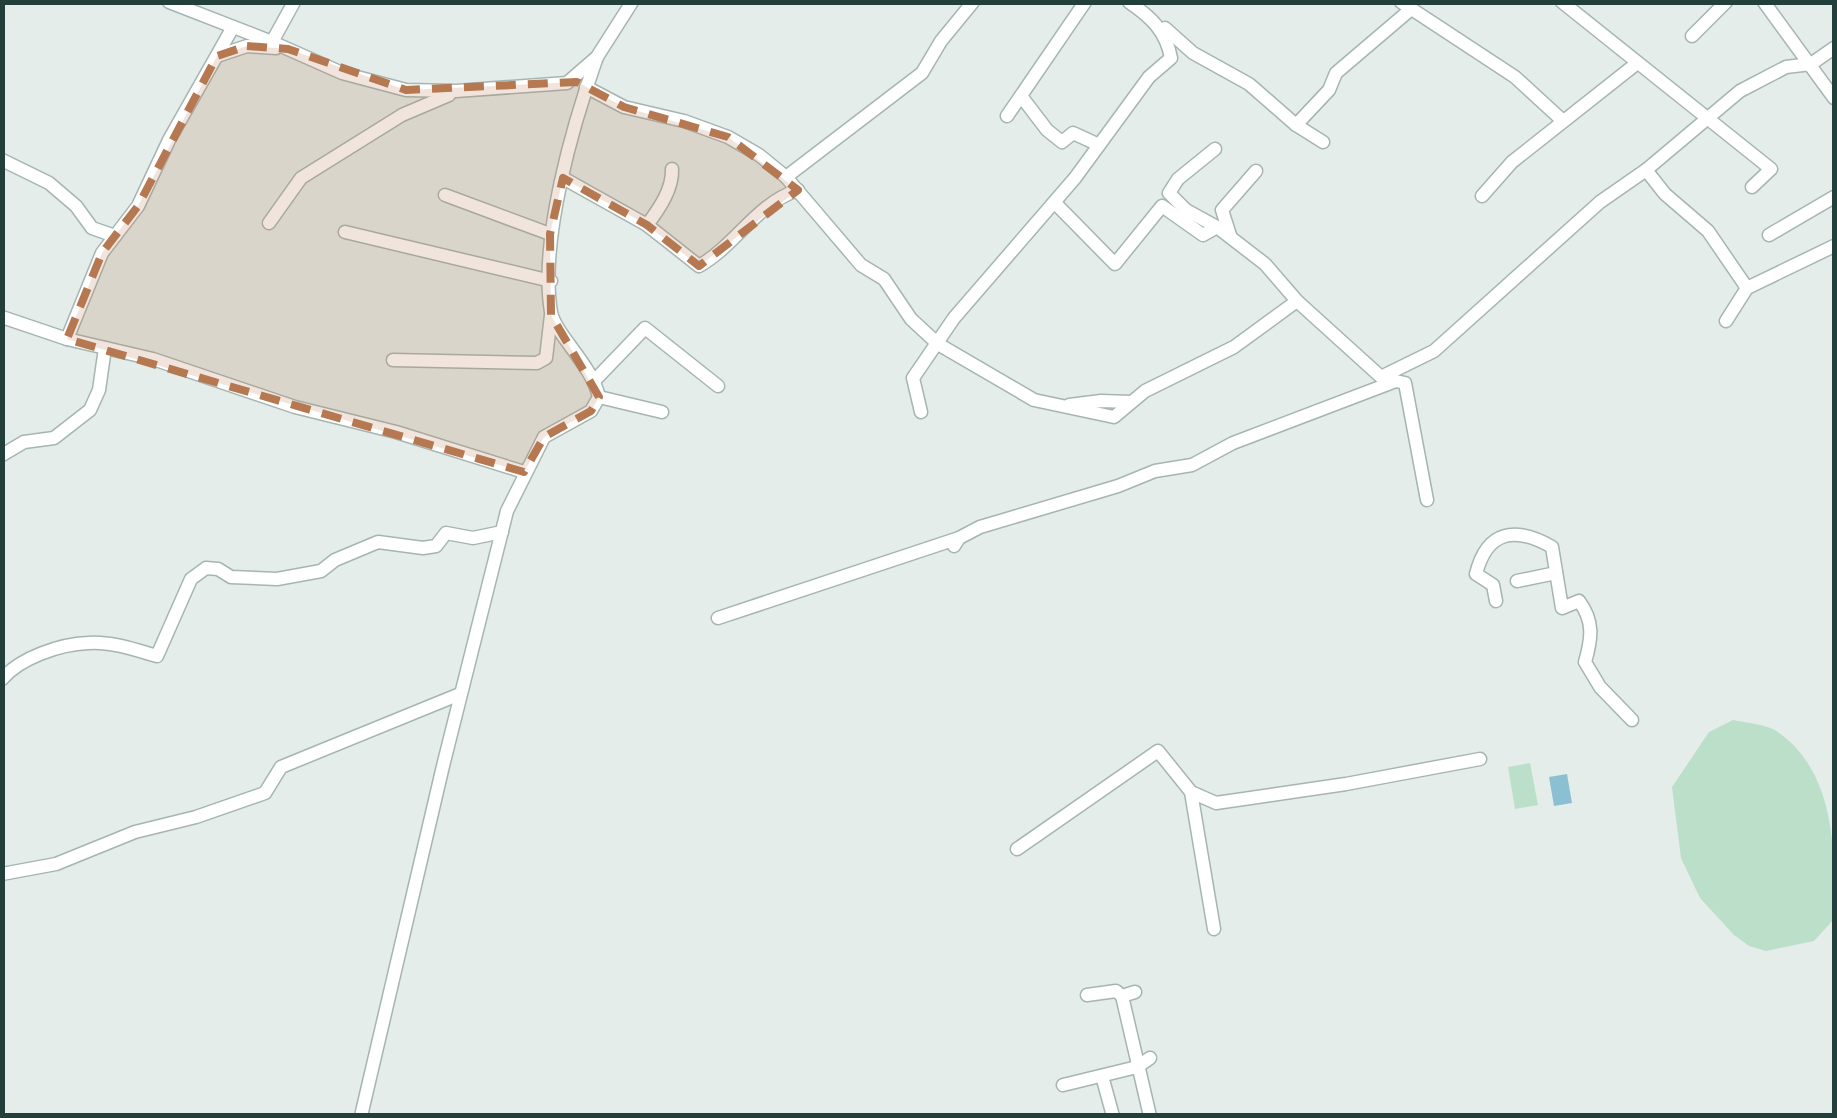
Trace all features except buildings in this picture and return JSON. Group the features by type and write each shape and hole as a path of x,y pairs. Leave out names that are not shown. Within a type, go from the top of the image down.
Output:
{"street":[{"path":"169,2 203,8 233,27 342,73 406,90 456,92 567,83 597,57"},
{"path":"272,42 294,2"},
{"path":"393,360 537,363 546,358 551,315 550,234 563,178 597,57 632,2"},
{"path":"786,176 922,73 941,41 973,2"},
{"path":"1007,116 1085,2"},
{"path":"1128,2 1193,53 1249,84 1296,125 1323,142"},
{"path":"1562,2 1771,168 1752,187"},
{"path":"1692,36 1726,2"},
{"path":"1764,2 1834,98"},
{"path":"1296,125 1329,90 1336,73 1405,6 1515,77 1563,121"},
{"path":"922,412 913,378 954,318 1055,202 1148,78 1171,58 1168,41 1151,17"},
{"path":"66,338 102,253 138,206 169,140 233,27"},
{"path":"217,56 248,46 288,49"},
{"path":"1215,149 1178,179 1169,194 1265,264 1296,301 1381,376 1434,352 1600,202 1710,119 1740,90 1786,66 1811,64 1834,48"},
{"path":"1482,196 1512,162 1636,64"},
{"path":"567,83 580,112"},
{"path":"586,87 624,107 684,122 728,138 759,155 786,176 861,265 884,279 911,319 938,344 1034,400 1114,418 1145,391 1234,347 1296,301"},
{"path":"269,223 301,178 402,115 456,92"},
{"path":"1021,96 1062,142 1073,133 1098,145"},
{"path":"2,160 49,183 76,206 92,228 115,236"},
{"path":"647,225 660,208 672,168"},
{"path":"1646,170 1665,194 1708,232 1747,288"},
{"path":"1230,236 1222,210 1256,171"},
{"path":"563,178 647,225 699,266 719,255 751,219 783,195 798,190"},
{"path":"445,194 550,234"},
{"path":"1770,235 1834,197"},
{"path":"1055,202 1115,264 1162,206 1203,235 1217,227"},
{"path":"345,232 551,281"},
{"path":"1726,321 1747,288 1834,246"},
{"path":"361,1116 507,511 544,437 591,411 600,397 595,380 551,315"},
{"path":"2,317 152,359 295,408 396,432 524,472"},
{"path":"595,380 644,328 718,386"},
{"path":"2,455 24,442 54,438 90,410 99,390 105,348"},
{"path":"718,618 957,542 980,527 1118,486 1155,471 1192,465 1233,443 1396,381 1405,383 1427,500"},
{"path":"600,397 662,412"},
{"path":"2,679 24,659 88,642 157,656 192,579 206,568 218,568 232,578 277,579 320,572 335,560 378,542 423,548 436,546 446,533 473,538 502,532"},
{"path":"1496,600 1493,585 1476,574 1481,552 1511,534 1552,547 1562,608 1579,601 1590,616 1591,642 1584,662 1600,687 1632,720"},
{"path":"1517,581 1556,573"},
{"path":"2,874 56,864 135,832 265,793 282,767 460,694"},
{"path":"1016,849 1158,750 1191,792 1214,929"},
{"path":"1191,792 1216,803 1480,759"},
{"path":"1200,831 1216,803"},
{"path":"1088,995 1116,991 1129,994 1137,1067 1150,1116"},
{"path":"1063,1085 1137,1067 1150,1058"},
{"path":"1102,1076 1112,1116"}],"highlighted area":[{"path":"247,46 288,49 406,90 577,82 624,107 728,137 798,190 699,266 647,225 563,178 550,234 551,315 599,397 591,411 544,437 524,472 67,339 102,253 138,206 217,56"}],"green space":[{"path":"1733,720 1778,732 1797,749 1822,792 1832,842 1834,919 1814,941 1766,951 1749,946 1700,898 1681,858 1672,787 1709,732"},
{"path":"1530,763 1538,805 1515,809 1508,767"}],"water":[{"path":"1567,774 1572,803 1554,806 1549,777"}]}
